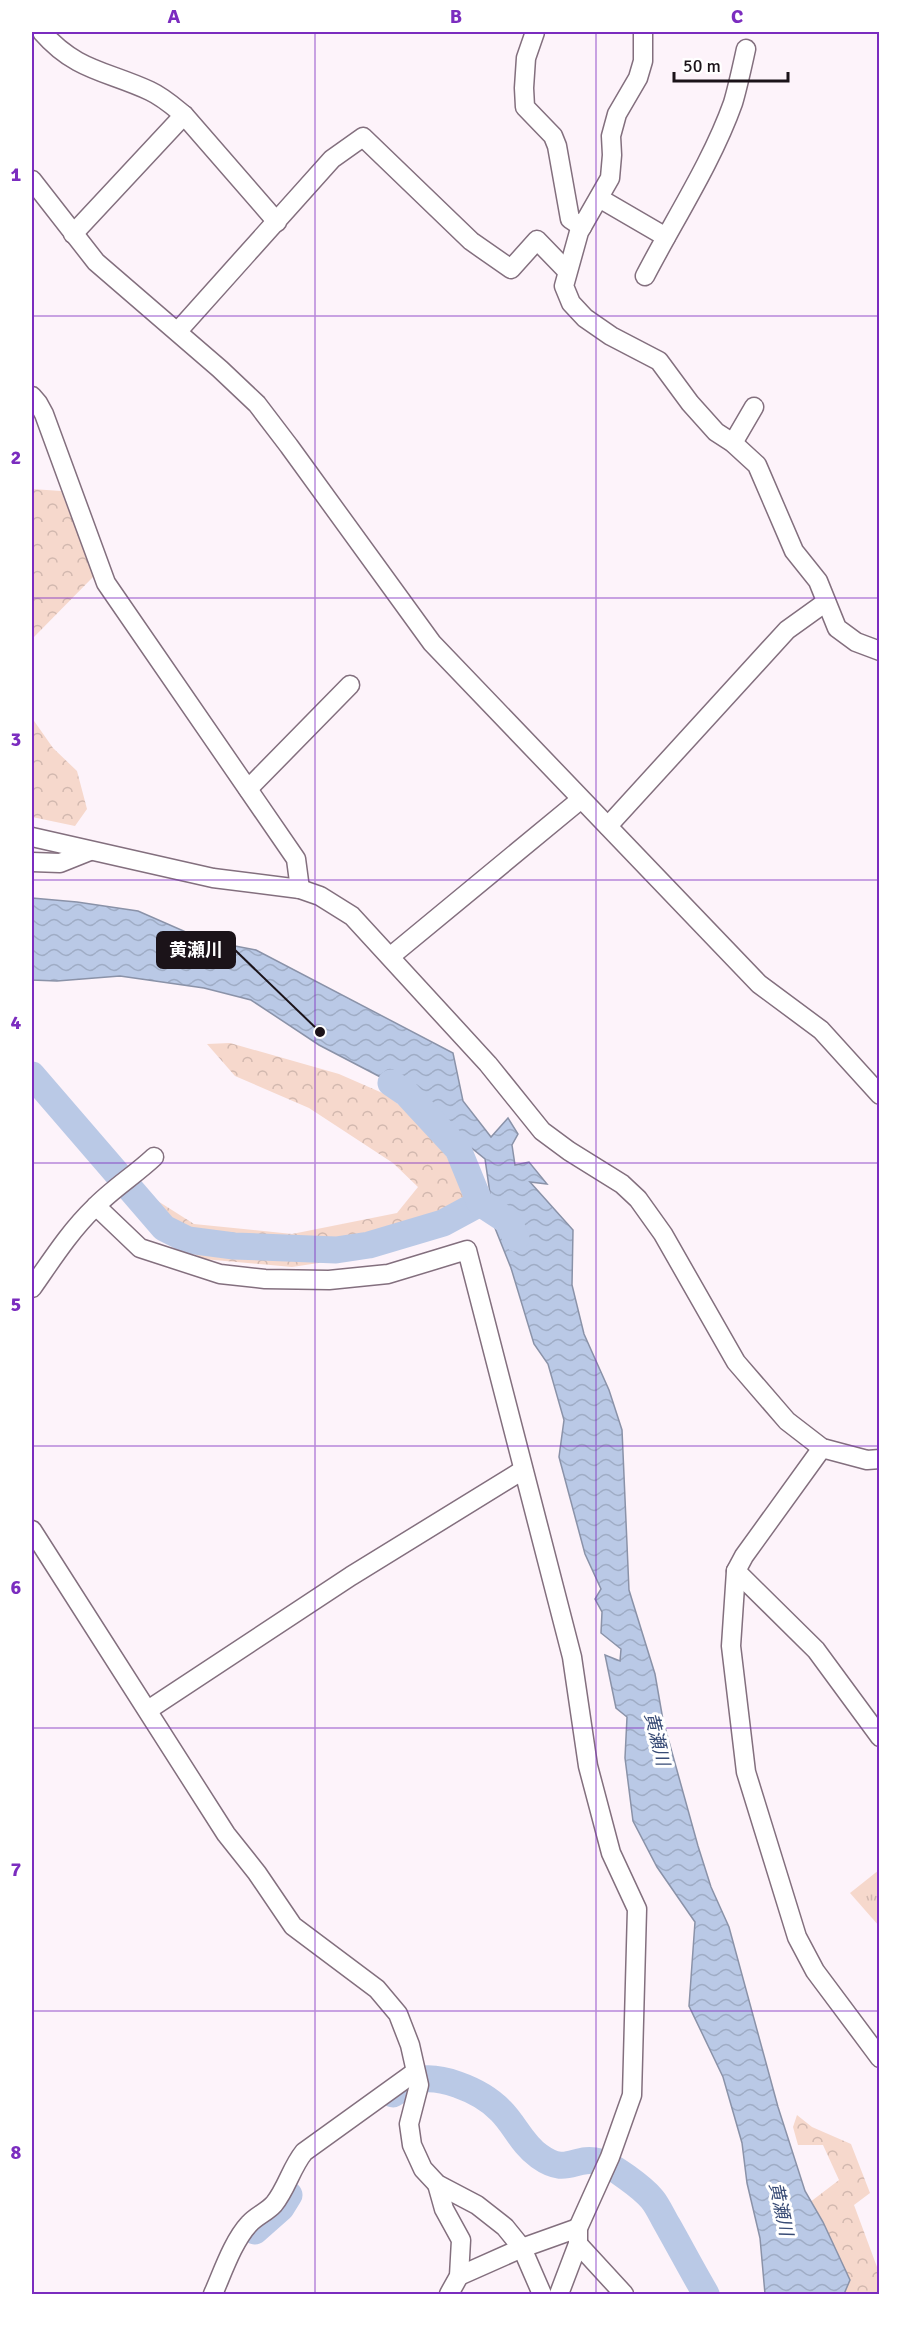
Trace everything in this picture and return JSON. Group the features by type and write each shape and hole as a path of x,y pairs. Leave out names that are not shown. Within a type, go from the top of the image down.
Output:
{"street":[{"path":"42,32 67,56 93,70 152,92 166,100 184,115 277,222"},
{"path":"535,32 526,58 525,106 554,139 570,219 582,227"},
{"path":"643,32 643,61 638,78 617,114 611,136 610,178 582,227 564,286 571,303 579,312 611,336 659,361 696,410 717,432 734,443 757,465 794,551 818,581 837,628 856,642 879,651"},
{"path":"645,276 702,171 733,103 746,49"},
{"path":"73,234 184,115"},
{"path":"178,332 332,159 363,137 471,241 511,268 537,240 567,271"},
{"path":"32,180 96,262 178,332 256,404 432,643 580,800 608,826 759,984 821,1030 879,1094"},
{"path":"599,198 666,237"},
{"path":"32,396 44,414 106,583 296,859 300,889"},
{"path":"734,443 754,407"},
{"path":"608,826 787,630 826,602"},
{"path":"248,789 350,685"},
{"path":"391,956 580,800"},
{"path":"32,837 213,878 300,889 320,897 352,916 488,1064 542,1131 638,1198 663,1234 736,1362 787,1420 822,1448 867,1460 879,1459"},
{"path":"32,862 60,863 90,851"},
{"path":"32,1288 81,1222 96,1206 154,1157"},
{"path":"96,1206 140,1248 220,1274 265,1279 329,1280 388,1274 468,1251 572,1657 588,1766 611,1853 636,1909 632,2095 628,2111 578,2236 559,2294"},
{"path":"822,1448 744,1556 736,1571 731,1646 746,1772 797,1937 815,1971 879,2056"},
{"path":"148,1710 351,1576 523,1470"},
{"path":"32,1530 226,1834 257,1873 293,1926 377,1989 398,2014 410,2044 416,2077 409,2124 412,2145 423,2169 437,2184 477,2205 505,2227 522,2248 542,2295"},
{"path":"736,1571 816,1650 879,1737"},
{"path":"213,2295 228,2260 248,2225 273,2204 286,2185 294,2165 304,2152 416,2077"},
{"path":"437,2184 444,2209 461,2240 459,2276 450,2295"},
{"path":"459,2276 522,2248 578,2236"},
{"path":"578,2236 624,2295"}],"green space":[{"path":"32,489 61,491 94,576 32,639"},
{"path":"32,718 53,748 77,771 87,809 75,826 32,817"},
{"path":"230,1043 339,1074 387,1095 433,1133 452,1166 465,1198 458,1217 432,1233 345,1259 292,1267 203,1259 154,1230 133,1202 142,1191 194,1224 292,1234 397,1213 418,1187 393,1163 309,1108 235,1076 207,1044"},
{"path":"879,1870 879,1926 850,1893"},
{"path":"797,2115 812,2127 851,2144 870,2193 854,2205 877,2267 879,2267 879,2294 846,2294 805,2206 839,2180 823,2145 798,2145 793,2127"}],"water":[{"path":"32,898 138,911 204,940 256,950 453,1053 463,1101 491,1137 508,1118 518,1134 512,1145 515,1165 529,1162 547,1184 530,1182 573,1230 572,1285 584,1334 609,1390 622,1430 629,1590 655,1674 663,1720 698,1846 711,1887 729,1927 778,2107 805,2191 823,2222 850,2280 844,2294 765,2294 760,2238 747,2183 742,2143 723,2077 689,2006 695,1922 657,1867 633,1821 625,1758 627,1717 616,1708 605,1655 620,1661 621,1649 601,1633 602,1612 595,1599 601,1589 585,1554 559,1457 564,1420 548,1364 534,1344 511,1268 495,1228 485,1159 390,1082 319,1045 251,1000 204,988 120,976 57,981 32,980"}],"waterway":[{"name":"黄瀬川","path":"32,1075 164,1228 188,1240 234,1246 336,1250 369,1245 443,1223 480,1203"},
{"name":"黄瀬川","path":"391,1083 407,1094 458,1149 480,1203 509,1222 516,1238"},
{"path":"393,2094 409,2083 420,2080 432,2079 458,2085 493,2104 506,2116 528,2146 549,2162 557,2165 584,2161 600,2162 619,2172 648,2194 654,2202 706,2294"},
{"path":"255,2231 281,2208 289,2195"}],"place":[{"name":"黄瀬川","path":"320,1032"}]}
